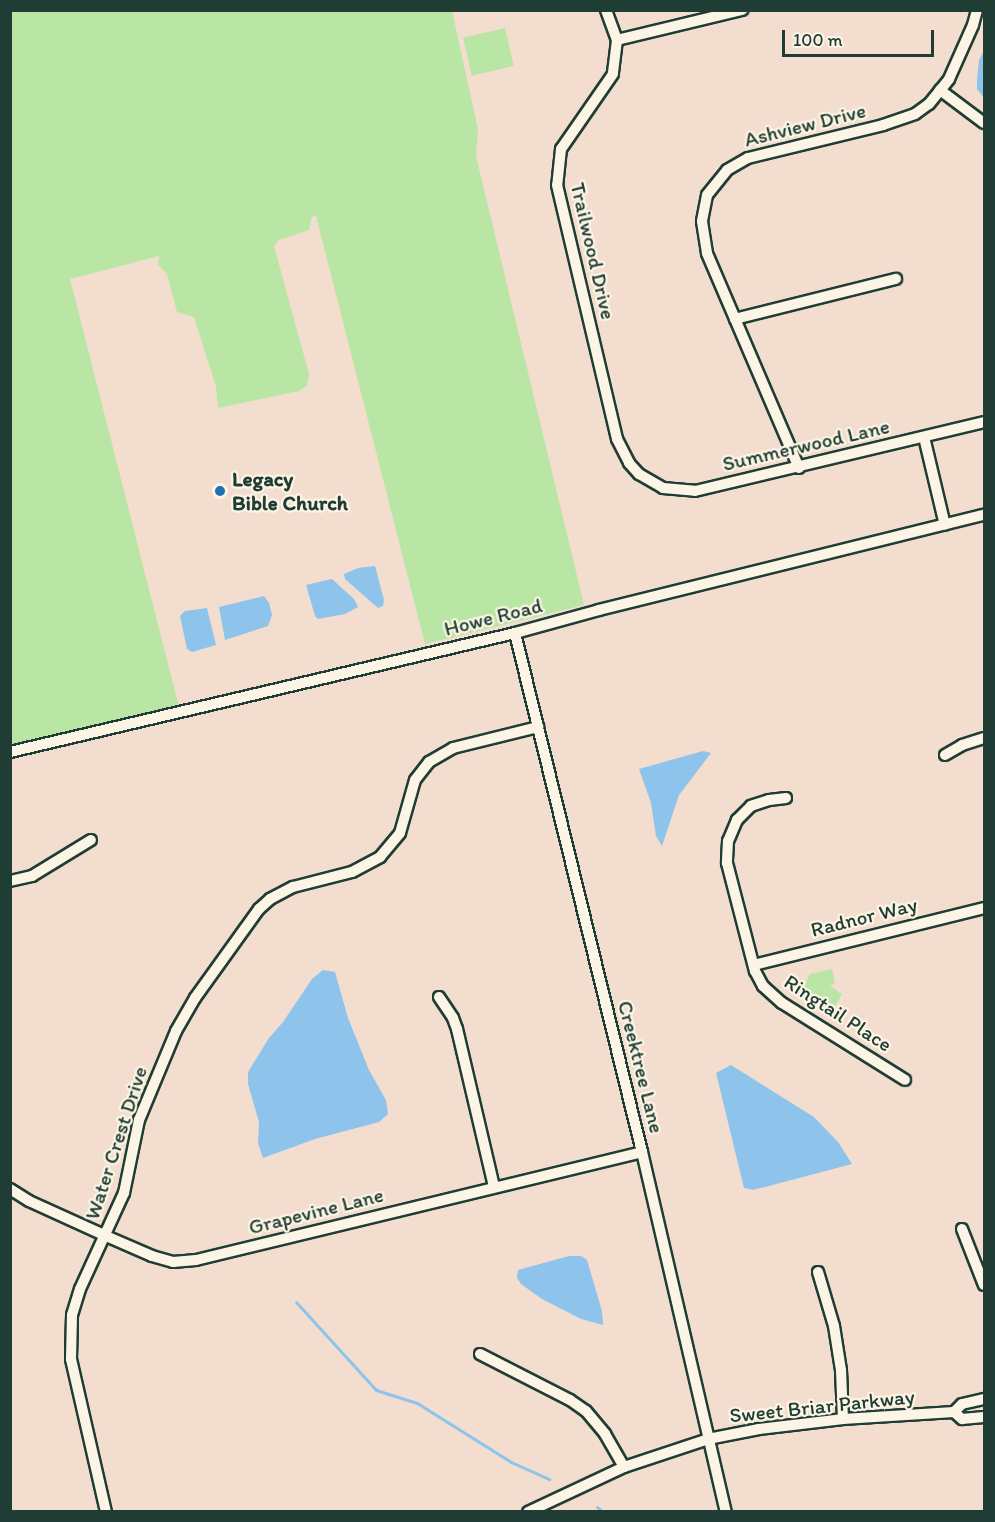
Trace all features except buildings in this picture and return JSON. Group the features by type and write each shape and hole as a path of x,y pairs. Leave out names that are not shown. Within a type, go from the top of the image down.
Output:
{"street":[{"name":"Trailwood Drive","path":"606,10 617,40 613,74 606,88 566,138 558,160 556,178 617,439 629,463 639,474"},
{"path":"617,40 742,10"},
{"name":"Ashview Drive","path":"799,468 707,253 702,232 702,208 707,195 719,178 737,163 748,158 901,121 929,104 957,63 976,10"},
{"path":"940,90 984,123"},
{"path":"735,319 896,279"},
{"name":"Summerwood Lane","path":"639,474 663,488 695,491 984,422"},
{"path":"924,437 945,525"},
{"name":"Howe Road","path":"10,752 515,633 599,610 984,515"},
{"name":"Creektree Lane","path":"515,633 642,1152 726,1512"},
{"name":"Water Crest Drive","path":"106,1512 69,1350 75,1302 124,1193 139,1120 176,1031 195,998 259,909 270,899 293,887 352,872 380,857 400,833 414,780 429,762 453,748 538,727"},
{"path":"945,755 962,745 984,738"},
{"name":"Ringtail Place","path":"786,798 769,800 751,806 737,820 728,841 728,863 754,964 764,986 782,1003 905,1080"},
{"path":"10,881 32,876 91,840"},
{"name":"Radnor Way","path":"754,964 984,908"},
{"path":"439,997 453,1018 457,1029 494,1187"},
{"name":"Grapevine Lane","path":"10,1189 29,1201 106,1236 152,1256 173,1262 196,1260 642,1152"},
{"path":"962,1229 984,1285"},
{"path":"818,1272 834,1326 841,1370 843,1419"},
{"path":"480,1354 570,1400 586,1411 605,1434 624,1467"},
{"name":"Sweet Briar Parkway","path":"528,1512 624,1467 708,1439 759,1429 843,1419 954,1412 962,1404 984,1399"},
{"name":"Sweet Briar Parkway","path":"954,1412 962,1419 984,1417"}],"green space":[{"path":"10,11 452,11 478,129 476,156 584,605 425,644 316,216 312,217 309,230 279,240 274,246 309,374 307,386 299,391 218,408 216,387 194,317 177,312 167,274 158,265 159,256 70,279 179,707 11,745"},
{"path":"505,28 514,66 472,76 463,38"},
{"path":"832,969 835,983 830,986 842,994 834,1008 803,989 810,974"}],"water":[{"path":"984,51 984,98 977,89 977,80 979,60"},
{"path":"375,566 384,600 383,606 378,608 345,579 344,574 358,568"},
{"path":"332,579 354,599 358,607 345,614 318,619 315,616 306,585"},
{"path":"264,596 269,603 272,615 268,626 225,640 219,607"},
{"path":"207,608 216,645 192,652 187,649 180,616 185,611"},
{"path":"703,751 711,753 679,795 662,846 656,836 651,803 639,769"},
{"path":"323,970 335,972 348,1018 369,1070 386,1100 388,1114 379,1122 315,1139 263,1158 258,1143 259,1122 248,1084 248,1072 269,1038 283,1022 312,979"},
{"path":"731,1065 814,1117 838,1142 852,1164 753,1190 744,1188 716,1073"},
{"path":"569,1256 581,1256 587,1260 602,1311 603,1325 581,1319 542,1299 521,1284 517,1278 518,1270"}],"waterway":[{"path":"296,1302 376,1390 417,1403 511,1462 549,1479"},
{"path":"597,1507 603,1512"}],"place":[{"name":"Legacy Bible Church","path":"220,491"}]}
